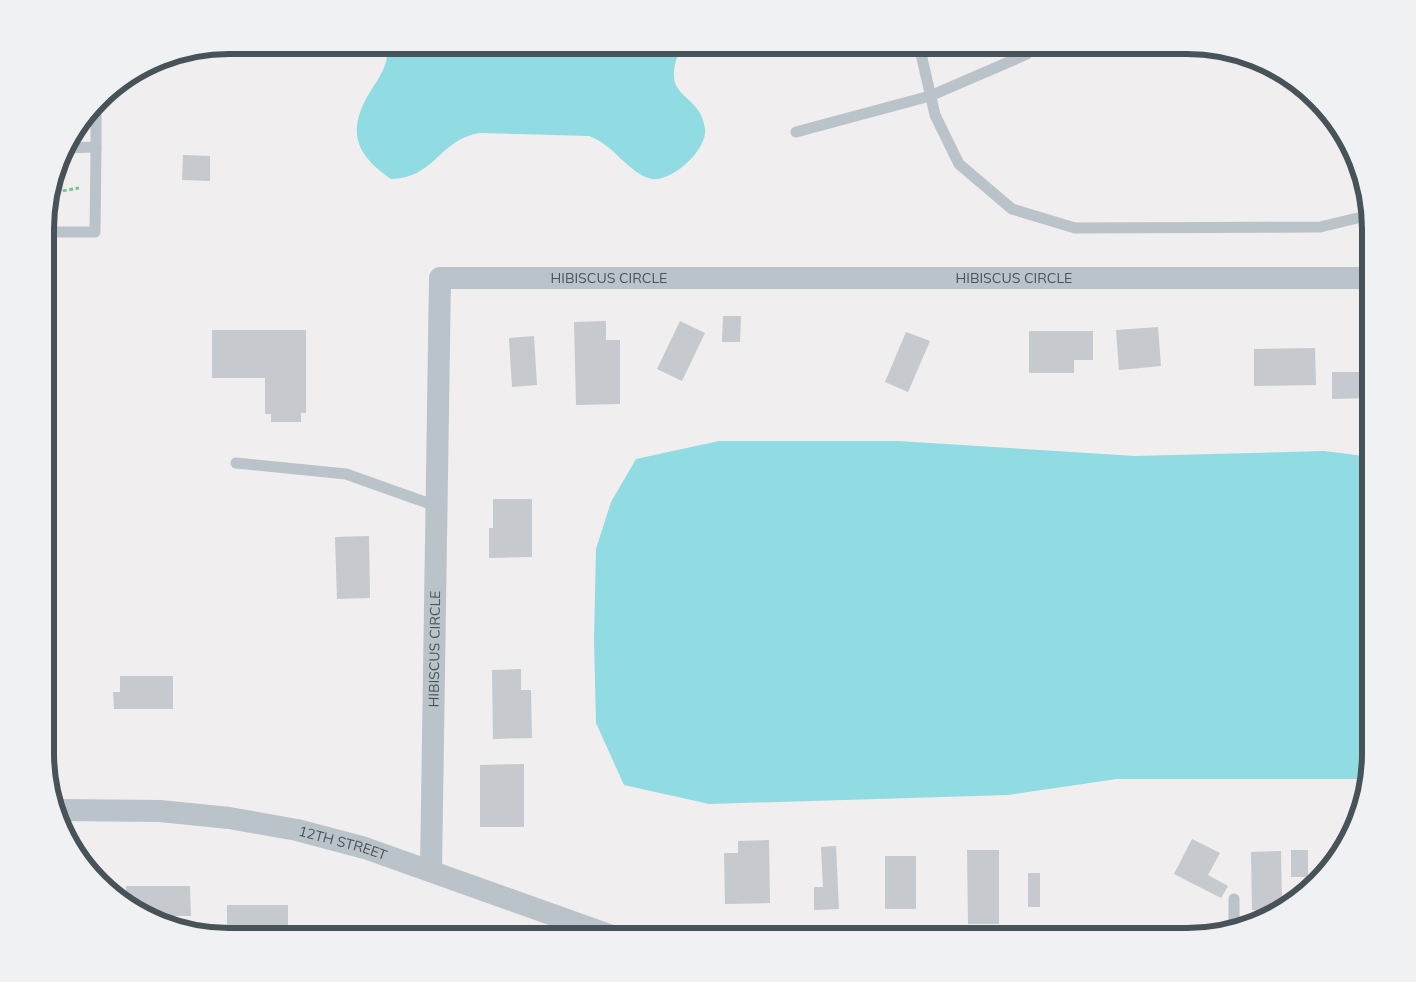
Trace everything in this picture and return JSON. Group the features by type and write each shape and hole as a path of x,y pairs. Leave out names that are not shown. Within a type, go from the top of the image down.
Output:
{"street":[{"name":"HIBISCUS CIRCLE","path":"431,870 440,278 1362,278"},
{"name":"12TH STREET","path":"64,810 160,811 229,818 297,830 364,848 431,870 590,928"}],"lane":[{"path":"920,54 935,114 959,164 1012,208 1075,228 1320,227 1362,217"},
{"path":"796,132 930,96 1027,54"},
{"path":"54,232 96,232 96,114"},
{"path":"74,148 96,147"},
{"path":"236,463 346,474 436,506"},
{"path":"1234,899 1234,922"}],"path":[{"path":"58,192 96,186"}],"water":[{"path":"385,54 678,54 675,63 674,77 682,93 702,116 705,129 704,137 694,156 686,164 676,172 657,179 648,178 640,174 598,140 589,136 479,133 455,143 418,172 406,177 391,179 379,170 362,151 357,130 358,118 387,57"},
{"path":"719,441 898,441 1135,456 1324,451 1362,456 1362,765 1360,779 1117,779 1008,795 709,804 624,785 596,723 594,639 596,549 611,502 636,459"}],"building":[{"path":"183,155 210,156 210,181 182,180"},
{"path":"723,316 741,316 740,342 722,342"},
{"path":"606,321 606,340 620,340 620,404 576,405 574,322"},
{"path":"680,321 705,333 682,381 657,369"},
{"path":"1158,327 1161,366 1119,370 1116,330"},
{"path":"212,330 306,330 306,413 301,413 301,422 271,422 271,414 265,414 265,378 212,378"},
{"path":"1029,331 1093,331 1093,360 1074,360 1074,373 1029,373"},
{"path":"906,332 930,341 908,392 885,382"},
{"path":"534,336 537,385 512,387 509,338"},
{"path":"1315,348 1316,385 1254,386 1254,349"},
{"path":"1332,372 1362,372 1362,398 1332,399"},
{"path":"493,499 532,499 532,557 489,558 489,528 493,528"},
{"path":"369,536 370,598 337,599 335,537"},
{"path":"521,669 521,690 531,690 532,738 493,739 492,670"},
{"path":"120,676 173,676 173,709 114,709 113,692 120,692"},
{"path":"524,764 524,827 480,827 480,765"},
{"path":"1192,839 1220,853 1208,875 1228,886 1221,898 1174,874"},
{"path":"769,840 770,903 725,904 724,853 738,853 738,841"},
{"path":"836,846 839,909 814,910 814,887 823,887 821,847"},
{"path":"967,850 999,850 999,924 968,924"},
{"path":"1291,850 1308,850 1308,877 1291,877"},
{"path":"1281,851 1282,900 1265,910 1252,910 1251,852"},
{"path":"885,856 916,856 916,909 885,909"},
{"path":"1028,873 1040,873 1040,907 1028,907"},
{"path":"126,886 190,886 191,916 164,916 141,905 126,895"},
{"path":"227,905 288,905 288,928 227,928"}]}
